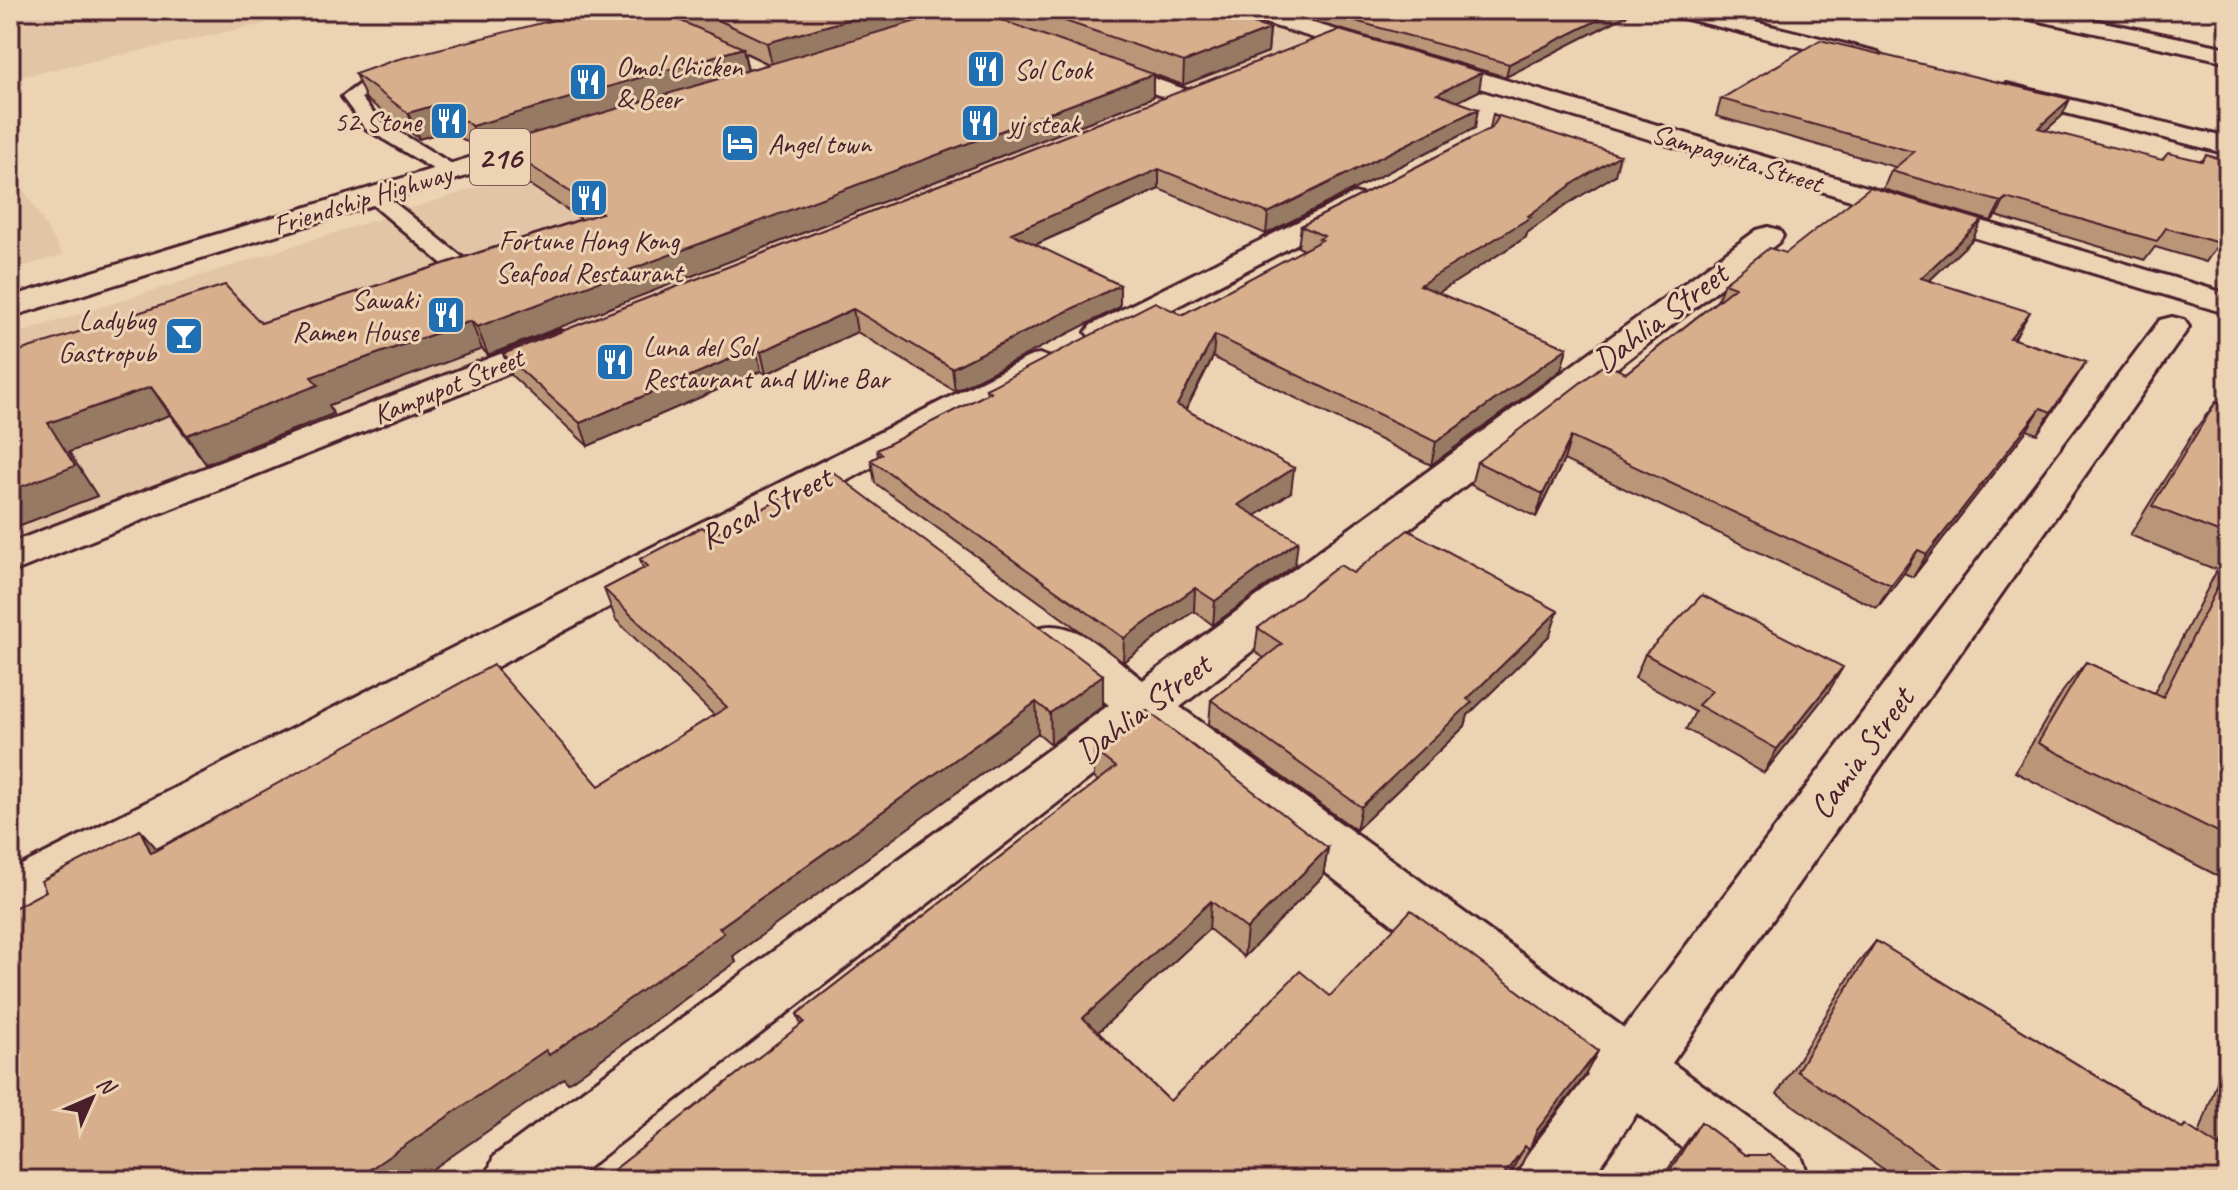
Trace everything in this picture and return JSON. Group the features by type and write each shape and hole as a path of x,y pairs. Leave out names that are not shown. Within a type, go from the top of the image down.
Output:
{"street":[{"name":"Sampaguita Street","path":"1246,10 2228,304"},
{"path":"1679,10 1892,63"},
{"path":"2016,10 2228,55"},
{"path":"896,38 979,14 1009,33"},
{"path":"1292,54 1333,38"},
{"path":"1081,59 1195,90 1137,113"},
{"path":"730,88 787,71"},
{"path":"1984,85 2228,146"},
{"name":"Friendship Highway","path":"10,307 583,132"},
{"name":"Rosal Street","path":"10,898 850,487 1394,182"},
{"name":"Dahlia Street","path":"518,1180 1768,236"},
{"name":"Camia Street","path":"1550,1180 2172,327"},
{"name":"Kampupot Street","path":"10,559 594,328"},
{"path":"1019,613 1777,1180"}],"lane":[{"path":"689,33 787,71"},
{"path":"413,73 367,87 351,97 372,124 450,171"},
{"path":"373,195 454,262"}],"shaded area":[{"path":"178,10 327,10 10,79 10,16"},
{"path":"1035,10 1220,10 1317,40 10,553 10,336"},
{"path":"10,167 63,255 10,270"}],"building":[{"path":"593,10 656,10 743,48 472,126 439,104 408,113 355,74 395,60"},
{"path":"697,10 882,10 767,43"},
{"path":"954,10 973,10 1153,74 477,327 471,321 311,377 318,385 187,435 151,387 48,423 75,466 10,491 10,354 225,285 261,323 602,213 497,144"},
{"path":"1033,10 1208,10 1270,29 1184,62"},
{"path":"1316,10 1618,10 1509,64"},
{"path":"1339,30 1482,72 1437,94 1478,109 1268,213 1159,169 1011,233 1120,285 952,368 853,309 761,352 756,348 580,423 503,354"},
{"path":"1820,40 2070,99 2038,128 2162,160 2168,153 2202,161 2206,155 2228,161 2228,229 2219,243 2166,228 2157,241 2006,198 2001,202 1891,171 1914,152 1721,99"},
{"path":"1493,114 1620,155 1574,183 1528,216 1531,217 1420,285 1567,348 1436,442 1215,335 1177,405 1294,468 1238,505 1298,541 1215,601 1195,588 1124,638 871,460 882,454 877,450 991,392 986,389 1155,302 1182,315 1322,240 1319,239 1324,236 1301,226 1492,128 1498,118"},
{"path":"1870,187 1982,220 1921,278 2030,312 2010,338 2086,362 2051,412 2041,408 1927,554 1918,550 1891,585 1571,437 1543,494 1477,462 1605,364 1626,373 1735,287 1724,283 1769,248 1786,253"},
{"path":"2216,402 2228,406 2228,536 2152,506"},
{"path":"833,472 1103,675 1050,713 1036,702 719,928 724,933 549,1055 546,1050 354,1180 10,1180 10,910 46,891 41,881 140,830 151,853 493,665 599,786 727,707 604,589 648,566 640,559 702,527 712,535"},
{"path":"1408,530 1558,611 1467,699 1472,702 1361,807 1211,700 1282,644 1258,628 1340,565 1353,573"},
{"path":"2228,566 2228,837 2038,743 2086,662 2163,697"},
{"path":"1702,595 1843,667 1777,749 1698,705 1712,691 1645,654"},
{"path":"1146,710 1328,848 1247,929 1211,901 1083,1018 1170,1101 1300,971 1330,996 1411,910 1598,1051 1537,1130 1529,1150 1525,1146 1500,1180 608,1180 606,1176 804,1022 797,1014 1116,767 1094,750"},
{"path":"1876,941 2183,1129 2185,1125 2220,1147 2228,1122 2228,1180 1956,1180 1797,1071"},
{"path":"1701,1122 1745,1155 1769,1155 1803,1180 1664,1180"}],"place":[{"name":"Sol Cook","path":"986,69"},
{"name":"Omo! Chicken & Beer","path":"588,82"},
{"name":"52 Stone","path":"449,121"},
{"name":"yj steak","path":"980,123"},
{"name":"Angel town","path":"740,143"},
{"name":"Fortune Hong Kong Seafood Restaurant","path":"589,198"},
{"name":"Sawaki Ramen House","path":"446,315"},
{"name":"Ladybug Gastropub","path":"184,336"},
{"name":"Luna del Sol Restaurant and Wine Bar","path":"615,362"}]}
